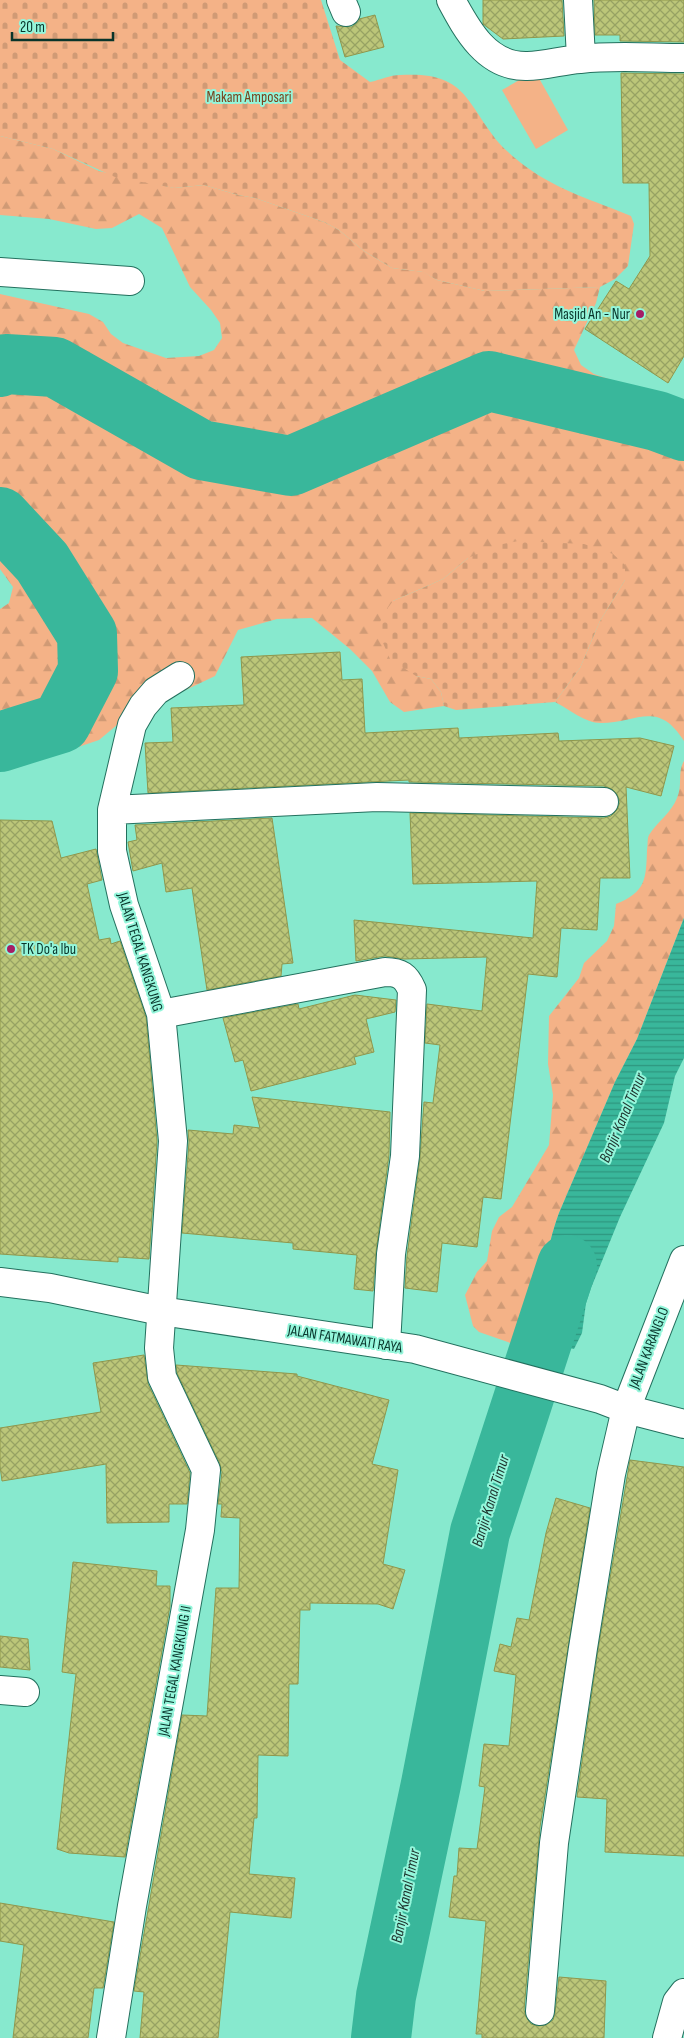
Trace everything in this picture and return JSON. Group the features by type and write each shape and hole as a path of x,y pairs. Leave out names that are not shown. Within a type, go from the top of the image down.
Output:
{"street":[{"path":"450,0 465,27 488,54 508,64 527,66 581,58 684,58"},
{"path":"578,0 581,58"},
{"path":"0,272 130,281"},
{"name":"JALAN TEGAL KANGKUNG","path":"162,1311 173,1141 161,1014 124,905 112,852 112,810 132,725 142,706 156,691 180,676"},
{"path":"112,810 377,797 604,802"},
{"path":"161,1014 385,972 397,972 407,979 412,990 405,1156 391,1254 386,1345"},
{"name":"JALAN KARANGLO","path":"540,2011 554,1843 610,1484 626,1409 684,1260"},
{"name":"JALAN FATMAWATI RAYA","path":"0,1282 50,1288 162,1311 415,1350 600,1399 626,1409 684,1424"},
{"name":"JALAN TEGAL KANGKUNG II","path":"111,2038 132,1906 200,1530 206,1470 162,1377 159,1348 162,1311"},
{"path":"667,2038 677,2002 684,1993"}],"green space":[{"name":"Makam Amposari","path":"0,0 321,0 340,60 370,82 396,75 422,75 439,78 451,84 462,92 499,143 525,166 550,182 631,216 634,224 628,266 615,279 600,287 485,291 437,280 423,272 392,268 364,251 339,230 324,222 255,198 204,185 174,188 115,177 53,149 0,136"},
{"path":"535,71 568,130 536,149 502,90"},
{"path":"0,136 53,149 99,171 174,188 204,185 255,198 324,222 339,230 364,251 392,268 424,272 437,280 485,291 600,287 596,303 574,350 581,365 594,374 676,402 684,403 684,741 665,720 656,717 646,716 601,723 589,721 555,702 580,668 600,621 625,580 468,558 443,579 393,601 416,676 431,679 441,692 444,706 404,712 390,702 372,671 350,649 312,618 277,619 238,630 215,676 123,720 99,740 10,770 0,771 0,609 9,603 13,587 0,569 0,294 89,314 103,322 111,334 123,343 166,358 199,356 214,350 222,338 220,323 190,287 162,228 139,214 112,228 96,229 49,219 0,215"},
{"path":"518,541 584,544 613,554 625,565 625,580 600,621 580,668 555,702 456,710 444,706 441,692 431,679 416,676 390,659 377,629 384,613 393,601 443,579 468,558 498,545"},
{"path":"684,761 684,918 637,1039 615,1082 559,1213 538,1295 530,1340 519,1346 479,1332 473,1326 465,1295 477,1272 487,1261 492,1231 499,1217 512,1207 549,1145 553,1095 548,1064 549,1016 579,978 584,963 607,941 614,926 616,904 633,895 639,889 645,877 648,837 675,803 679,793 681,770"}],"water":[{"path":"684,918 684,1058 675,1076 664,1123 620,1217 591,1288 586,1303 582,1333 574,1349 530,1340 538,1295 559,1213 615,1082 637,1039"}],"building":[{"path":"483,0 562,0 564,36 503,39 483,24"},
{"path":"594,0 684,0 684,42 620,41 620,35 595,35"},
{"path":"375,15 384,47 345,57 336,26 352,27 359,19"},
{"path":"621,73 684,74 684,356 668,383 585,329 616,281 629,289 650,256 649,183 623,183"},
{"path":"340,652 342,680 362,679 365,733 458,728 459,738 558,733 559,741 640,738 674,746 661,796 626,787 630,878 600,878 597,930 561,928 557,977 528,974 501,1199 483,1197 477,1247 442,1243 437,1292 405,1288 407,1256 420,1158 424,1102 433,1103 440,1045 425,1043 427,1004 482,1011 487,957 404,959 385,956 356,961 354,920 533,938 537,881 413,884 410,813 604,818 611,816 617,810 620,802 617,794 612,789 604,786 409,782 409,780 148,793 145,743 173,742 171,708 244,705 241,657"},
{"path":"272,818 293,963 282,964 281,976 207,990 192,888 166,892 162,863 133,871 128,842 137,840 135,825"},
{"path":"0,820 52,821 61,858 96,849 102,880 87,884 99,940 110,938 111,944 120,941 146,1017 157,1141 149,1259 118,1257 118,1262 0,1254"},
{"path":"355,995 396,1000 395,1012 366,1019 374,1052 354,1057 356,1064 251,1091 243,1060 235,1062 223,1018 298,1004 299,1009"},
{"path":"252,1097 390,1112 389,1155 376,1252 373,1291 354,1289 357,1255 293,1249 293,1243 182,1233 189,1142 188,1130 233,1134 234,1125 260,1128"},
{"path":"144,1355 148,1384 190,1473 187,1504 169,1504 169,1522 107,1523 106,1464 2,1481 0,1428 101,1412 93,1363"},
{"path":"176,1365 297,1374 297,1376 389,1400 372,1464 398,1470 383,1564 405,1570 393,1609 378,1604 310,1603 310,1610 300,1610 298,1684 289,1684 288,1756 258,1755 257,1818 254,1818 249,1874 295,1878 291,1918 230,1912 218,2038 140,2038 144,1992 134,1991 182,1715 207,1716 216,1588 239,1588 240,1518 221,1517 222,1504 218,1504 222,1472 220,1464 177,1373"},
{"path":"630,1460 684,1467 684,1856 605,1852 607,1799 577,1797 598,1650"},
{"path":"556,1498 590,1508 540,1827 524,2010 531,2024 538,2026 546,2025 553,2020 555,2013 559,1977 606,1981 604,2038 482,2038 482,2034 476,2034 486,1921 449,1917 454,1876 457,1876 459,1848 477,1849 485,1787 479,1786 484,1744 509,1746 516,1675 494,1671 500,1644 511,1647 517,1618 529,1620 546,1533"},
{"path":"73,1562 157,1571 156,1586 170,1586 170,1606 125,1857 69,1853 57,1849 76,1674 62,1672"},
{"path":"0,1636 28,1639 30,1670 0,1667"},
{"path":"0,1903 114,1922 103,1988 94,1988 88,2038 13,2038 24,1945 0,1941"}],"waterway":[{"path":"0,367 6,364 55,367 201,450 291,466 489,381 657,421 684,431"},
{"path":"0,517 42,562 87,634 88,671 61,723 0,742"},
{"name":"Banjir Kanal Timur","path":"381,2038 386,1996 431,1784 480,1532 567,1265"}],"place":[{"name":"Masjid An - Nur","path":"640,314"},
{"name":"TK Do'a Ibu","path":"11,949"}]}
